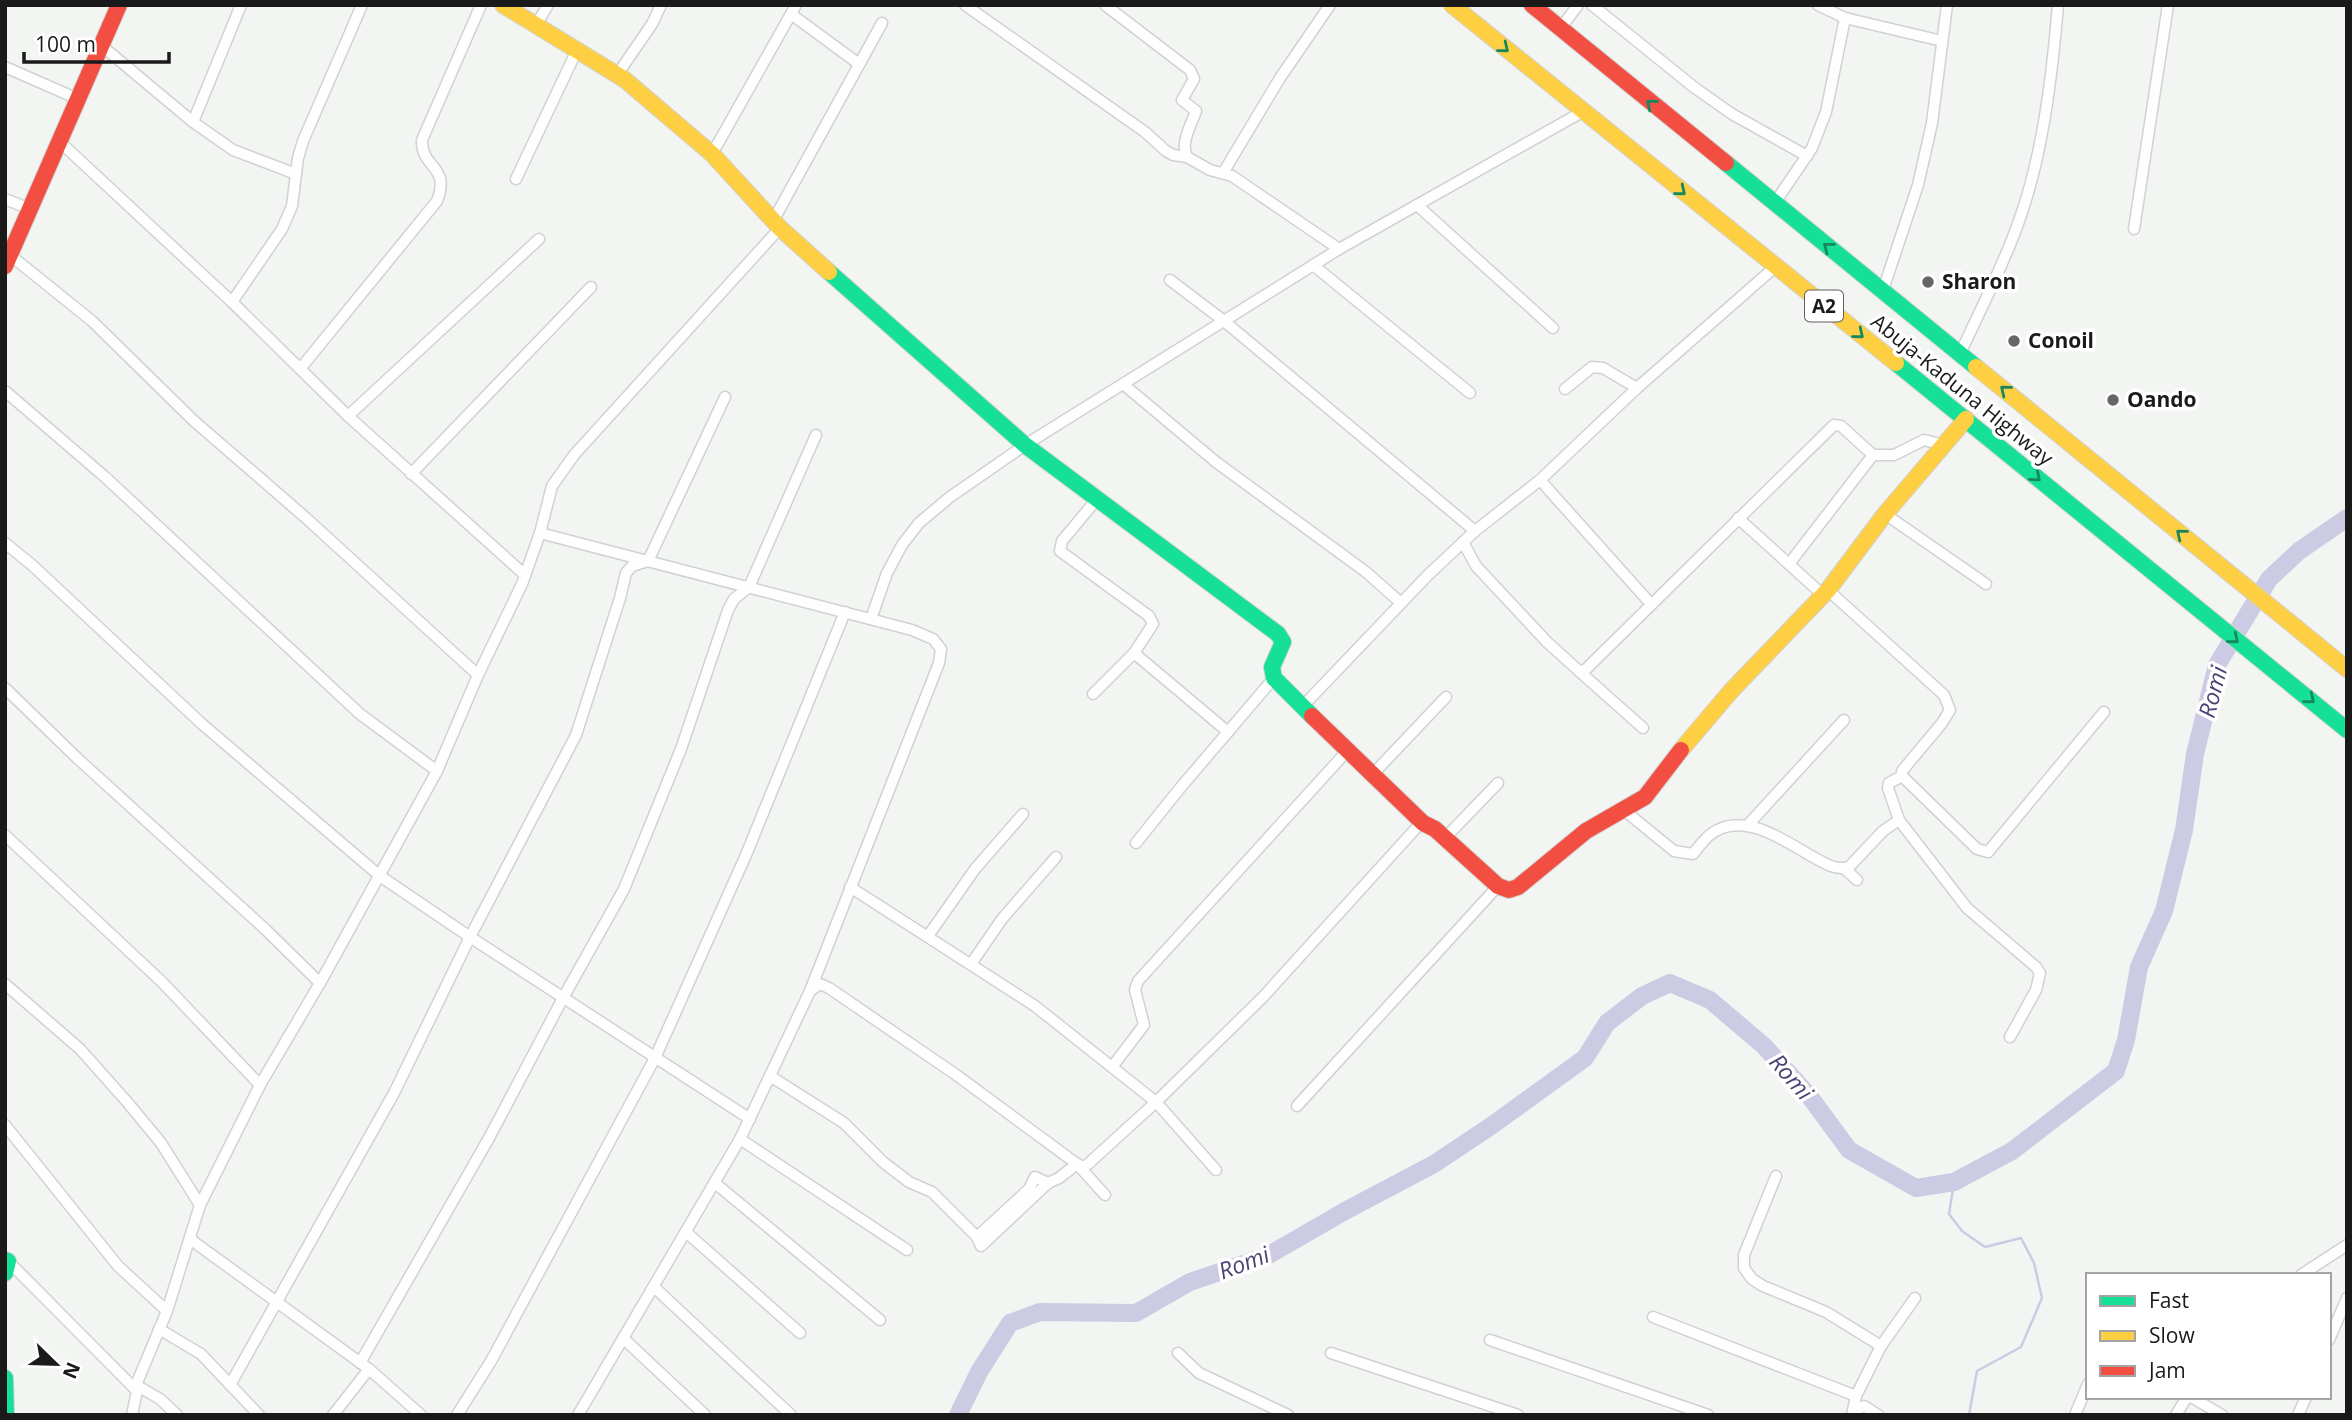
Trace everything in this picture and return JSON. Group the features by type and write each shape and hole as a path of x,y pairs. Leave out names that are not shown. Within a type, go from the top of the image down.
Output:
{"main road":[{"path":"8,260 119,5"},
{"path":"503,5 617,75 712,154 777,224 1025,445 1278,634 1283,642 1272,667 1274,678 1419,822 1435,829 1498,886 1509,890 1518,887 1586,831 1625,811 1645,797 1731,691 1826,593 1885,514 1966,419"},
{"name":"Abuja-Kaduna Highway","path":"1452,5 2347,730"},
{"name":"Abuja-Kaduna Highway","path":"1532,5 2347,669"},
{"path":"5,1378 6,1415"}],"street":[{"path":"193,122 241,5"},
{"path":"232,302 282,229 292,206 303,142 362,5"},
{"path":"300,369 438,201 443,188 442,178 426,156 422,140 481,5"},
{"path":"536,25 548,5"},
{"path":"617,75 652,24 661,5"},
{"path":"965,5 1145,132 1166,151 1187,157 1210,170 1232,176 1339,249"},
{"path":"1105,5 1190,70 1194,79 1182,100 1196,111 1184,150 1187,157"},
{"path":"1223,173 1280,78 1331,5"},
{"path":"1560,29 1578,5"},
{"path":"1592,5 1695,88 1732,114 1807,156"},
{"path":"1818,5 1845,18 1942,41"},
{"path":"1883,290 1918,185 1932,123 1947,5"},
{"path":"1961,354 2019,221 2037,151 2053,70 2059,5"},
{"path":"2134,229 2168,5"},
{"path":"712,154 793,10 859,64"},
{"path":"1774,204 1807,156 1826,112 1845,18"},
{"path":"132,1415 137,1388 167,1311 200,1205 260,1085 320,983 437,771 525,575 540,533 552,486 574,455 777,224 881,23"},
{"path":"102,46 193,122 233,150 296,174"},
{"path":"516,179 577,50"},
{"path":"5,67 78,99"},
{"path":"871,619 887,573 902,545 919,523 950,497 1025,445 1339,249 1582,112"},
{"path":"59,141 232,302 348,416 525,575"},
{"path":"5,199 30,209"},
{"path":"1417,205 1553,328"},
{"path":"348,416 540,239"},
{"path":"8,260 92,321 194,421 306,518 478,675"},
{"path":"1313,265 1471,393"},
{"path":"1303,706 1463,542 1539,480 1637,388 1775,267"},
{"path":"1170,280 1224,321 1475,531"},
{"path":"411,474 591,288"},
{"path":"1565,389 1592,367 1603,368 1637,388"},
{"path":"1123,384 1216,462 1366,572 1401,603"},
{"path":"5,391 105,477 360,714 437,771"},
{"path":"230,1385 394,1093 470,937 576,735 626,573 632,566 648,561 725,397"},
{"path":"1578,671 1585,670 1650,603 1834,425 1841,426 1873,455 1894,455 1924,440 1944,445"},
{"path":"333,1415 364,1366 624,889 681,749 728,610 734,600 749,587 817,435"},
{"path":"1789,564 1873,455"},
{"path":"1539,480 1650,603"},
{"path":"1093,694 1134,653 1153,624 1152,620 1060,551 1062,541 1097,499"},
{"path":"1885,514 1986,584"},
{"path":"1738,519 1944,695 1950,710 1902,771 1902,776"},
{"path":"540,533 912,629 933,639 941,649 939,663 810,991 750,1119 578,1415"},
{"path":"1463,542 1476,566 1547,642 1643,728"},
{"path":"5,543 202,724 380,876 750,1119"},
{"path":"457,1415 491,1361 655,1058 741,867 845,612"},
{"path":"1134,653 1228,732"},
{"path":"1136,844 1274,678"},
{"path":"5,688 320,983"},
{"path":"1372,775 1446,697"},
{"path":"1902,776 1978,849 1988,852 2104,712"},
{"path":"1747,826 1844,720"},
{"path":"1112,1067 1144,1025 1135,990 1138,981 1348,750"},
{"path":"1902,776 1889,783 1888,788 1899,820 1967,908 2040,972 2036,990 2010,1037"},
{"path":"1445,838 1498,783"},
{"path":"1625,811 1674,851 1684,854 1693,854 1710,834 1723,827 1747,826 1764,829 1835,869 1849,867 1883,831 1899,820"},
{"path":"928,936 975,869 1023,814"},
{"path":"810,991 821,984 829,988 955,1074 1083,1167 1156,1102 1263,997 1419,822"},
{"path":"5,835 162,982 260,1085"},
{"path":"971,964 1002,919 1056,857"},
{"path":"1845,869 1857,880"},
{"path":"1297,1106 1498,886"},
{"path":"850,887 1035,1006 1156,1102 1216,1170"},
{"path":"5,984 80,1049 128,1103 161,1143 200,1205"},
{"path":"770,1076 844,1122 883,1162 909,1182 932,1192 977,1237 1029,1189 1035,1177 1048,1183 1077,1164"},
{"path":"5,1125 118,1266 167,1311"},
{"path":"740,1139 907,1250"},
{"path":"1077,1164 1105,1195"},
{"path":"1776,1177 1744,1255 1744,1268 1752,1279 1763,1286 1826,1312 1881,1346"},
{"path":"715,1183 880,1320"},
{"path":"686,1232 800,1333"},
{"path":"190,1237 364,1366 421,1415"},
{"path":"2304,1273 2347,1245"},
{"path":"6,1265 137,1388 160,1399 177,1415"},
{"path":"654,1287 791,1415"},
{"path":"1853,1413 1856,1396 1881,1346 1915,1298"},
{"path":"2331,1335 2347,1298"},
{"path":"1653,1317 1856,1396"},
{"path":"159,1329 201,1354 259,1415"},
{"path":"623,1338 705,1415"},
{"path":"1490,1340 1708,1415"},
{"path":"1178,1353 1199,1373 1288,1415"},
{"path":"1331,1353 1518,1415"},
{"path":"2075,1415 2086,1389"},
{"path":"2176,1415 2188,1399"},
{"path":"2193,1399 2222,1415"},
{"path":"2298,1415 2305,1399"},
{"path":"1853,1413 1864,1406 1878,1415"}],"waterway":[{"name":"Romi","path":"958,1415 979,1372 1010,1323 1040,1312 1136,1313 1190,1282 1267,1256 1434,1164 1491,1126 1585,1058 1607,1023 1642,996 1670,983 1710,1000 1764,1046 1810,1097 1849,1150 1916,1188 1954,1182 2012,1151 2116,1071 2126,1040 2139,967 2164,911 2184,830 2195,754 2217,665 2269,579 2299,551 2347,518"},
{"path":"1954,1182 1949,1214 1962,1231 1985,1247 2021,1238 2034,1263 2042,1298 2021,1347 1977,1371 1969,1415"}],"traffic: fast":[{"path":"1726,163 1976,367"},
{"path":"829,272 1025,445 1278,634 1283,642 1272,667 1274,678 1312,716"},
{"path":"1896,363 2347,730"},
{"path":"5,1260 8,1261 5,1273"},
{"path":"5,1378 6,1415"}],"traffic: slow":[{"path":"503,5 624,79 712,154 780,228 829,272"},
{"path":"1452,5 1896,363"},
{"path":"1976,367 2347,669"},
{"path":"1681,750 1731,691 1828,590 1885,514 1966,419"}],"traffic: jam":[{"path":"5,266 119,5"},
{"path":"1532,5 1726,163"},
{"path":"1312,716 1423,823 1435,829 1498,886 1509,890 1518,887 1586,831 1645,797 1681,750"}],"place":[{"name":"Sharon","path":"1928,282"},
{"name":"Conoil","path":"2014,341"},
{"name":"Oando","path":"2113,400"}]}
